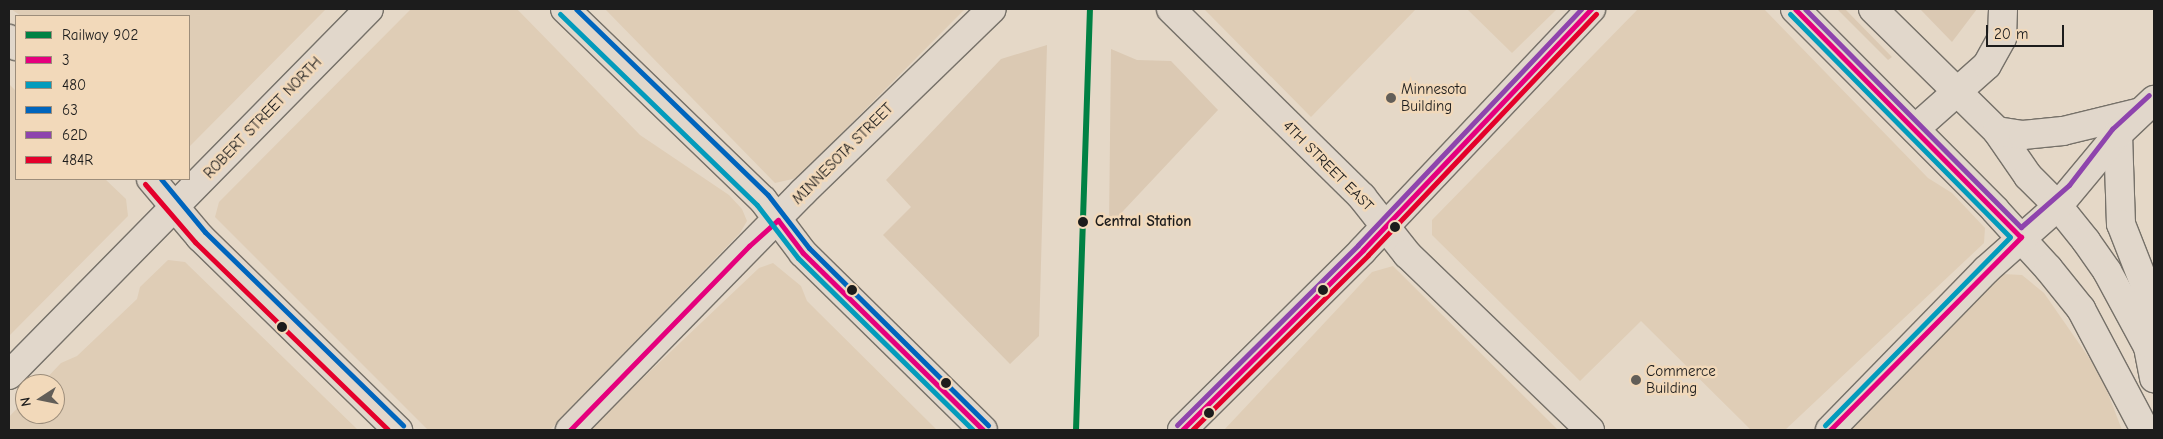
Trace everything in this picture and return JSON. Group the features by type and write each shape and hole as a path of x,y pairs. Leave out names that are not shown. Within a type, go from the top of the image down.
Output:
{"street":[{"name":"ROBERT STREET NORTH","path":"9,375 176,208 369,9"},
{"path":"564,9 763,200 802,253 983,430"},
{"name":"MINNESOTA STREET","path":"570,430 750,246 778,220 802,193 992,9"},
{"name":"4TH STREET EAST","path":"1171,9 1362,196 1407,254 1590,430"},
{"path":"1182,430 1385,225 1591,9"},
{"path":"1795,9 2021,237 2081,309 2145,430"},
{"path":"1873,9 1997,131 2028,176 2058,206 2107,271 2148,347"},
{"path":"1915,129 1987,64 2002,38 2004,9"},
{"path":"1997,131 2023,135 2063,132 2148,106"},
{"path":"1830,430 2021,237 2058,206 2118,134 2148,106"},
{"path":"2118,134 2121,224 2148,293 2148,347 2154,378"},
{"path":"152,180 200,237 398,430"}],"shaded area":[{"path":"11,9 326,9 190,146 190,15 20,15"},
{"path":"411,9 517,9 640,135 729,195 742,209 747,221 740,233 550,430 428,430 215,217 219,202"},
{"path":"605,9 965,9 797,178 775,183"},
{"path":"1204,9 1416,9 1311,117"},
{"path":"1467,9 1557,9 1512,53"},
{"path":"1638,9 1764,9 1928,178 1952,193 1985,228 1984,243 1785,430 1751,430 1641,321 1580,381 1432,235 1432,220"},
{"path":"1837,9 1845,9 1892,57 1888,60"},
{"path":"1920,9 1977,9 1952,42"},
{"path":"1047,45 1039,336 1010,364 883,235 911,207 886,180 1001,59"},
{"path":"1111,49 1137,60 1171,61 1218,110 1109,226"},
{"path":"9,84 15,90 15,180 106,180 126,199 128,216 9,336"},
{"path":"168,260 185,262 358,430 9,430 9,417 15,411 15,424 65,424 65,374 51,374 61,363 77,356 137,299 140,287"},
{"path":"773,263 801,286 807,301 937,430 588,430 759,268"},
{"path":"1393,266 1558,430 1224,430 1372,272"},
{"path":"2003,274 2022,275 2044,293 2101,375 2122,430 1847,430"}],"rail line":[{"name":"902","path":"1076,430 1090,9"}],"transit line":[{"name":"63","path":"576,9 768,195 809,248 988,425"},
{"name":"62D","path":"1177,425 1358,245 1581,9"},
{"name":"3","path":"1182,430 1363,250 1591,9"},
{"name":"3","path":"1795,9 2021,237"},
{"name":"62D","path":"1805,9 2021,227 2069,185 2112,129 2149,95"},
{"name":"480","path":"560,14 757,205 798,258 973,430"},
{"name":"484R","path":"1192,430 1368,255 1596,14"},
{"name":"480","path":"1790,14 2010,237 1825,425"},
{"name":"63","path":"162,180 205,232 403,425"},
{"name":"484R","path":"145,184 195,242 388,430"},
{"name":"3","path":"778,220 803,253 983,430"},
{"name":"3","path":"570,430 749,246 778,220"},
{"name":"3","path":"1830,430 2021,237"}],"place":[{"name":"Minnesota Building","path":"1391,98"},
{"name":"Central Station","path":"1083,222"},
{"name":"Commerce Building","path":"1636,380"}]}
